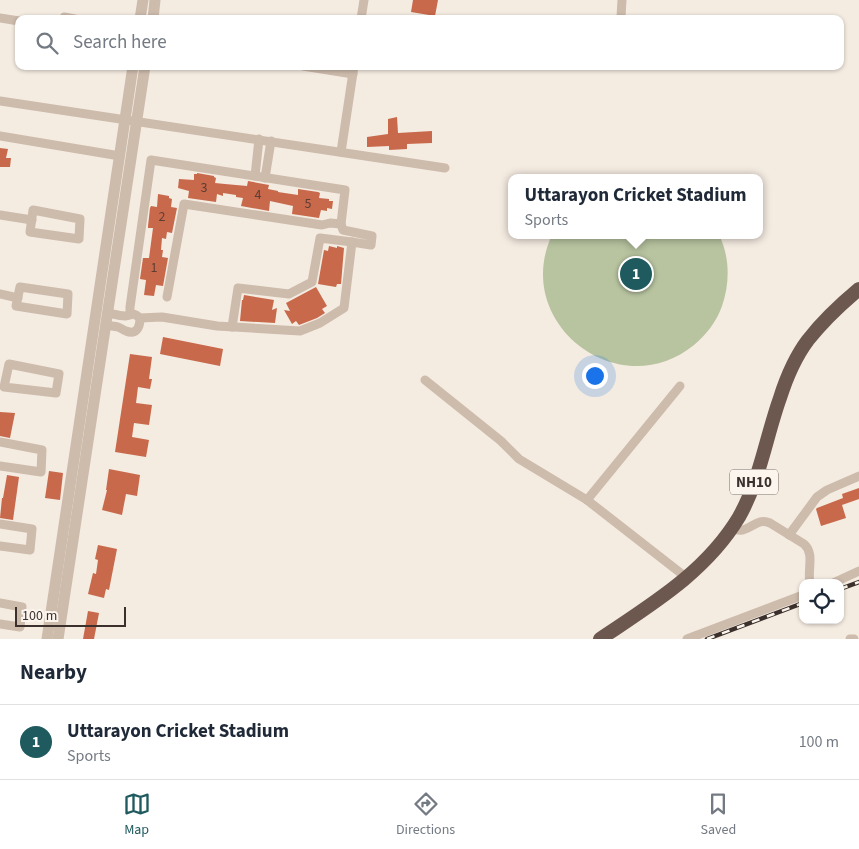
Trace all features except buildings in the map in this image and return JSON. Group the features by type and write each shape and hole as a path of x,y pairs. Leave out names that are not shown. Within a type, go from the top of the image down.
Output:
{"highway":[{"name":"NH10","path":"600,639 687,578 724,538 743,509 753,484 780,398 792,368 808,341 828,318 859,289"}],"street":[{"path":"141,15 143,0"},
{"path":"154,15 156,0"},
{"path":"362,15 364,0"},
{"path":"622,0 622,15"},
{"path":"0,18 15,20"},
{"path":"47,639 132,70"},
{"path":"58,639 144,70"},
{"path":"341,152 354,70"},
{"path":"0,101 445,168"},
{"path":"0,136 120,156"},
{"path":"255,176 259,140"},
{"path":"266,178 271,141"},
{"path":"130,314 151,160 345,190 341,224 343,230 372,236 371,245 320,238 312,282 289,294 238,288 232,327"},
{"path":"167,297 184,204 322,225 341,224"},
{"path":"33,210 80,219 79,240 30,232 32,220 33,210"},
{"path":"0,215 32,220"},
{"path":"108,313 125,316 130,314 140,318 162,317 232,327 300,331 320,323 344,308 352,242"},
{"path":"20,288 68,294 67,314 16,306 18,298 20,288"},
{"path":"0,294 18,298"},
{"path":"106,325 133,332 140,326 140,318"},
{"path":"9,364 60,374 56,393 4,387 3,376 9,364"},
{"path":"425,380 501,441 519,459 587,500 687,578"},
{"path":"587,500 680,386"},
{"path":"0,442 42,450 41,472 0,466"},
{"path":"789,535 817,497 827,490 859,476"},
{"path":"731,528 742,530 765,521 806,545 809,549 810,558 808,572 809,579"},
{"path":"0,524 32,529 30,550 0,546"},
{"path":"842,579 859,571"},
{"path":"687,639 799,597"},
{"path":"0,603 22,607 20,627 0,624"}],"green space":[{"path":"551,239 721,239 728,270 725,297 720,312 711,327 698,341 665,361 634,366 605,360 580,346 559,325 546,298 543,267"}],"railway":[{"path":"844,588 859,582"},
{"path":"707,639 799,604"}],"place":[{"name":"Uttarayon Cricket Stadium","path":"636,274"}]}
